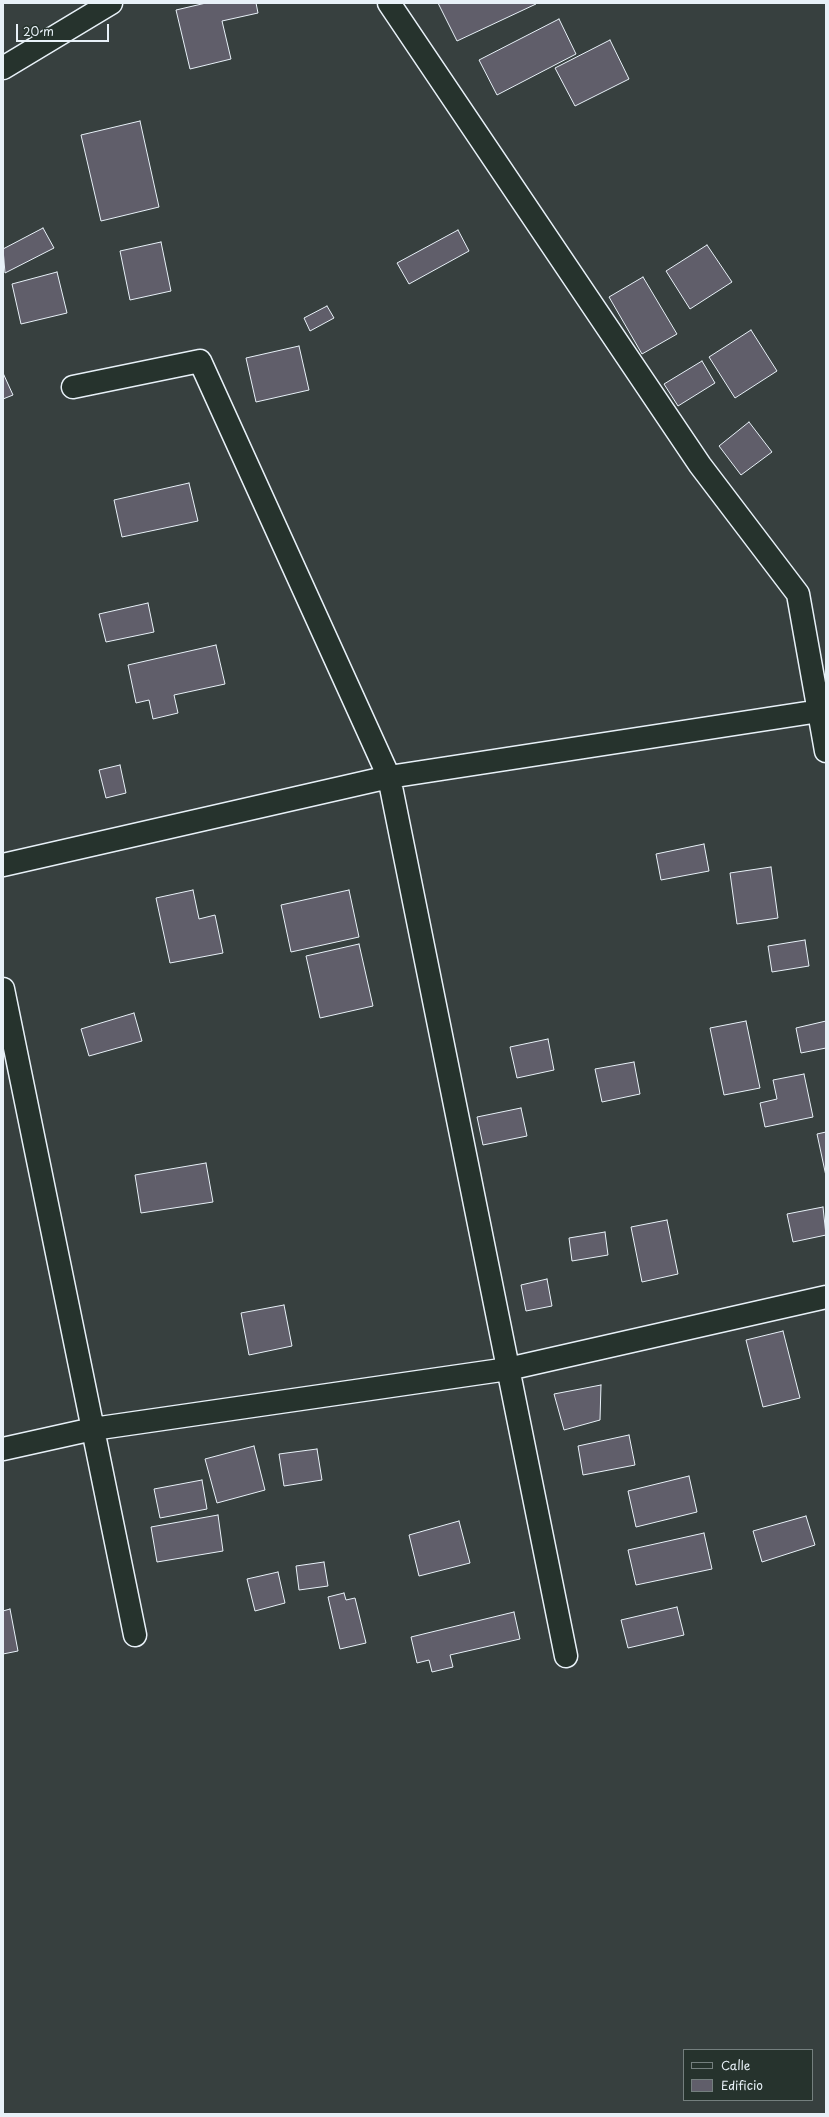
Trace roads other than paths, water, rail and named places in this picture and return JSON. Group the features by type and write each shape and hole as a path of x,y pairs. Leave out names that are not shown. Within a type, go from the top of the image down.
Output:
{"street":[{"path":"3,68 111,3"},
{"path":"389,3 700,465 798,594 822,710 826,751"},
{"path":"73,387 200,361 389,777 566,1656"},
{"path":"3,865 389,777 822,710"},
{"path":"3,989 135,1635"},
{"path":"3,1449 93,1429 508,1369 826,1297"}]}
